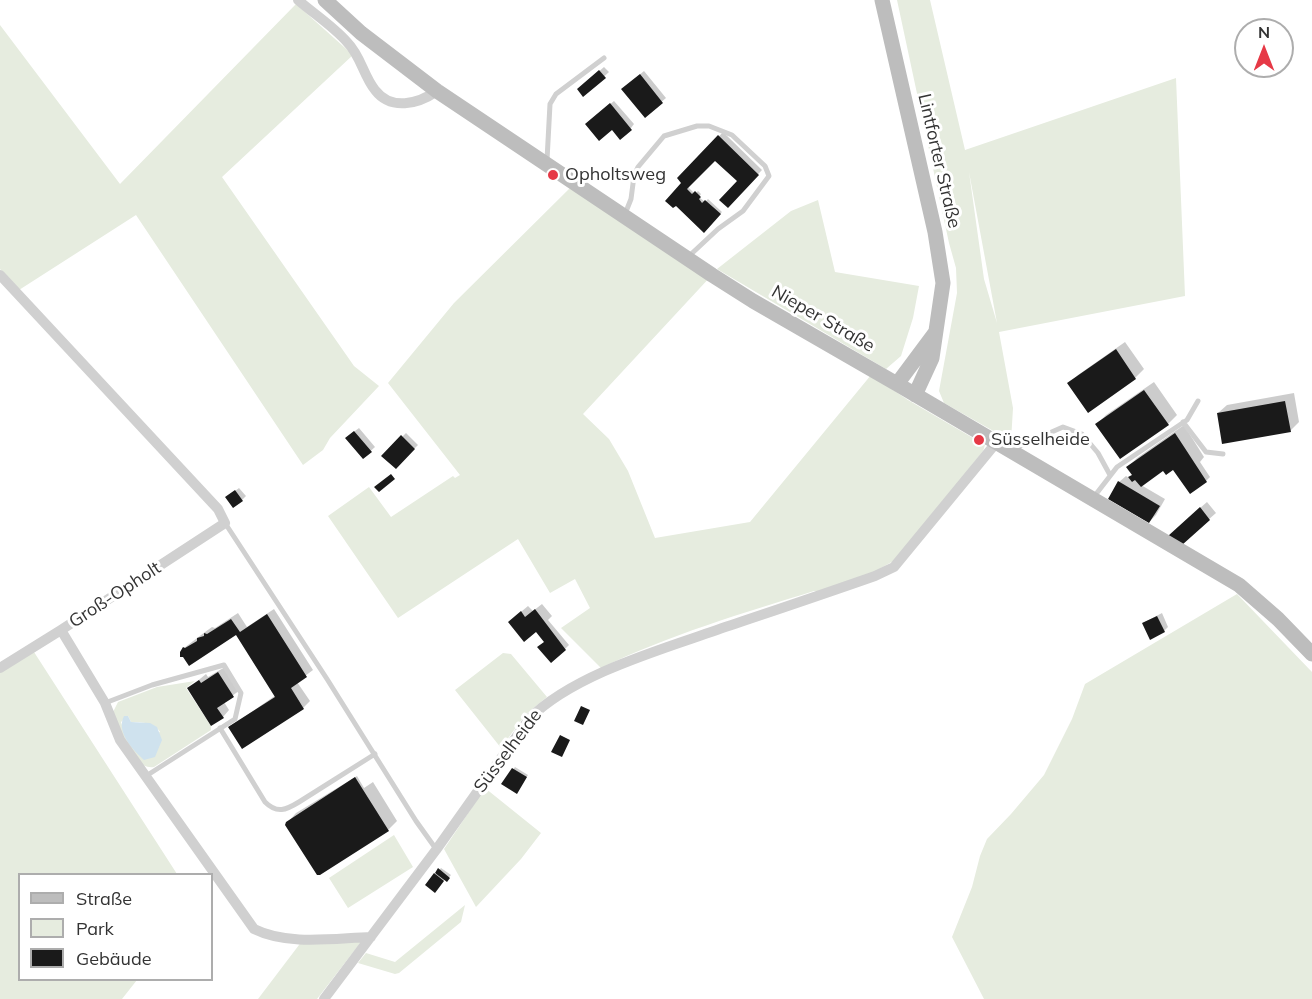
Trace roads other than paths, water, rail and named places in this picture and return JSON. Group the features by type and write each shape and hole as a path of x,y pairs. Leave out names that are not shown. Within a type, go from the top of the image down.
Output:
{"main road":[{"name":"Nieper Straße","path":"325,0 384,52 437,91 687,259 753,301 1239,585 1278,619 1312,654"},
{"name":"Lintforter Straße","path":"882,0 940,258 943,283 932,358 915,395"},
{"name":"Lintforter Straße","path":"897,384 936,332"}],"street":[{"path":"298,0 347,41 358,56 375,90 386,100 403,104 419,102 437,91"},
{"path":"0,275 218,509 225,524"},
{"name":"Süsselheide","path":"324,999 436,850 528,719 542,705 632,659 875,576 894,567 996,443"},
{"name":"Groß-Opholt","path":"225,524 61,630 105,703 120,740 254,929 266,935 300,939 371,937"},
{"path":"0,668 61,630"}],"lane":[{"path":"547,165 550,104 556,94 604,58"},
{"path":"624,216 631,199 634,176 638,167 664,136 697,126 709,126 732,135 765,166 770,176 743,212 718,229 687,259"},
{"path":"1092,500 1117,467 1187,420 1198,401"},
{"path":"1183,422 1206,452 1223,454"},
{"path":"1009,451 1063,427 1082,434 1098,453 1110,475"},
{"path":"225,524 436,850"},
{"path":"105,703 152,685 224,665 241,693 235,718 146,776"},
{"path":"220,728 265,802 272,809 287,809 375,754"}],"water":[{"path":"124,716 128,716 131,722 150,723 157,727 162,740 155,757 144,760 126,740 122,728"}],"place":[{"name":"Opholtsweg","path":"553,175"},
{"name":"Süsselheide","path":"979,440"}]}
